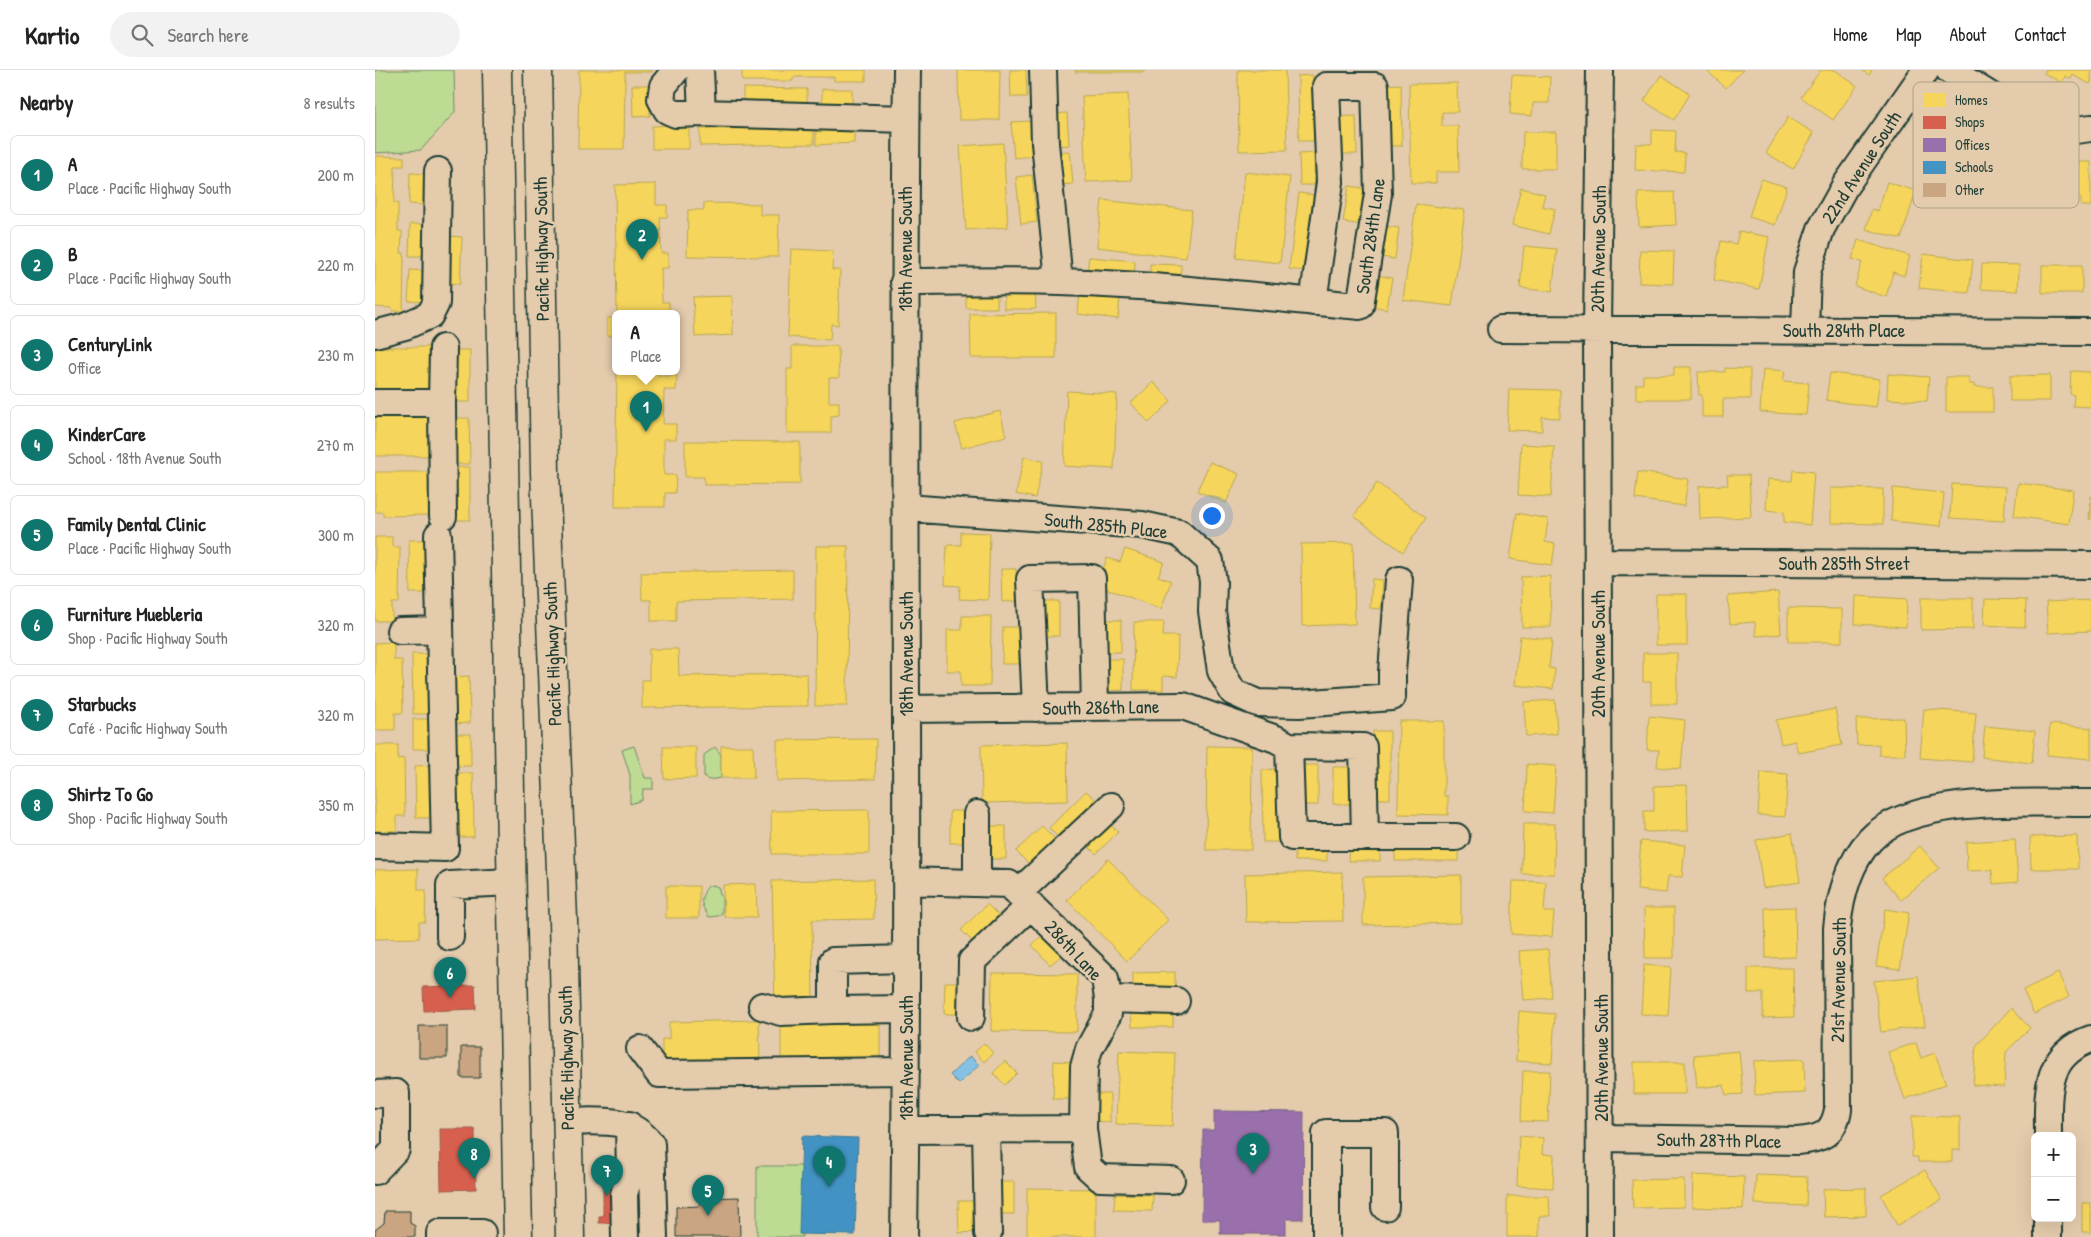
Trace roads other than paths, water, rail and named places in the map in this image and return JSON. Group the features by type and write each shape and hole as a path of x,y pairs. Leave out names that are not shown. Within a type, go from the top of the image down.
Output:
{"main road":[{"path":"497,70 518,1237"},
{"name":"Pacific Highway South","path":"538,70 545,472 563,920 571,1237"}],"street":[{"path":"676,70 663,86 661,99 667,110 676,114 702,113 906,119"},
{"path":"700,70 702,113"},
{"name":"18th Avenue South","path":"904,1237 906,709 904,282 907,70"},
{"path":"1043,70 1045,144 1059,282"},
{"name":"20th Avenue South","path":"1600,70 1597,330 1600,1237"},
{"name":"22nd Avenue South","path":"1919,82 1927,70"},
{"path":"1949,70 1968,82"},
{"name":"South 284th Lane","path":"904,282 1114,284 1313,302 1361,306 1378,194 1375,86 1326,86 1330,182 1313,302"},
{"name":"22nd Avenue South","path":"1805,330 1807,272 1821,228 1845,186 1913,90"},
{"path":"375,334 405,326 430,316 435,303 438,171"},
{"name":"South 284th Place","path":"1501,329 2091,332"},
{"path":"375,846 445,848 440,630 443,348"},
{"path":"375,402 441,403"},
{"name":"South 285th Place","path":"905,508 1142,525 1179,534 1196,547 1209,562 1213,582 1212,611 1221,671 1233,692 1257,703 1299,704 1392,697 1399,580"},
{"name":"South 285th Street","path":"1598,562 2091,565"},
{"path":"1036,708 1030,579 1092,578 1095,707"},
{"path":"400,631 440,630"},
{"name":"South 286th Lane","path":"906,709 1183,706 1276,738 1289,746 1363,747 1365,837"},
{"path":"1289,746 1292,838 1455,837"},
{"name":"21st Avenue South","path":"1832,1128 1838,1110 1837,928 1839,908 1853,866 1871,839 1884,828 1920,812 1981,805 2091,803"},
{"path":"971,1017 972,961 1025,899 1111,806"},
{"path":"977,814 977,883"},
{"name":"286th Lane","path":"906,881 1009,884 1105,978 1108,1014 1089,1049 1084,1067 1083,1130 1087,1167 1100,1178 1171,1180"},
{"path":"450,937 450,885 511,882"},
{"path":"833,1010 833,961 905,959"},
{"path":"1108,999 1175,1001"},
{"path":"768,1015 833,1010 906,1009"},
{"path":"2048,1132 2051,1080 2063,1056 2081,1044"},
{"path":"640,1050 659,1074 905,1071"},
{"path":"375,1094 396,1093 396,1149 375,1171"},
{"path":"568,1121 622,1122 642,1132 651,1144 654,1237"},
{"path":"625,1237 623,1194 630,1174 629,1125"},
{"path":"905,1130 986,1128 1083,1130"},
{"path":"986,1128 988,1233"},
{"name":"South 287th Place","path":"1601,1138 1797,1141 1819,1138 1832,1128"},
{"path":"1326,1237 1327,1133 1385,1133 1385,1207"},
{"path":"2048,1222 2048,1237"},
{"path":"440,1237 440,1233 482,1233"}],"water":[{"path":"970,1056 979,1065 959,1084 950,1075"}],"place":[{"name":"B","path":"642,260"},
{"name":"A","path":"646,432"},
{"name":"Furniture Muebleria","path":"450,998"},
{"name":"CenturyLink","path":"1253,1174"},
{"name":"Shirtz To Go","path":"474,1179"},
{"name":"KinderCare","path":"829,1187"},
{"name":"Starbucks","path":"607,1196"},
{"name":"Family Dental Clinic","path":"708,1216"}]}
